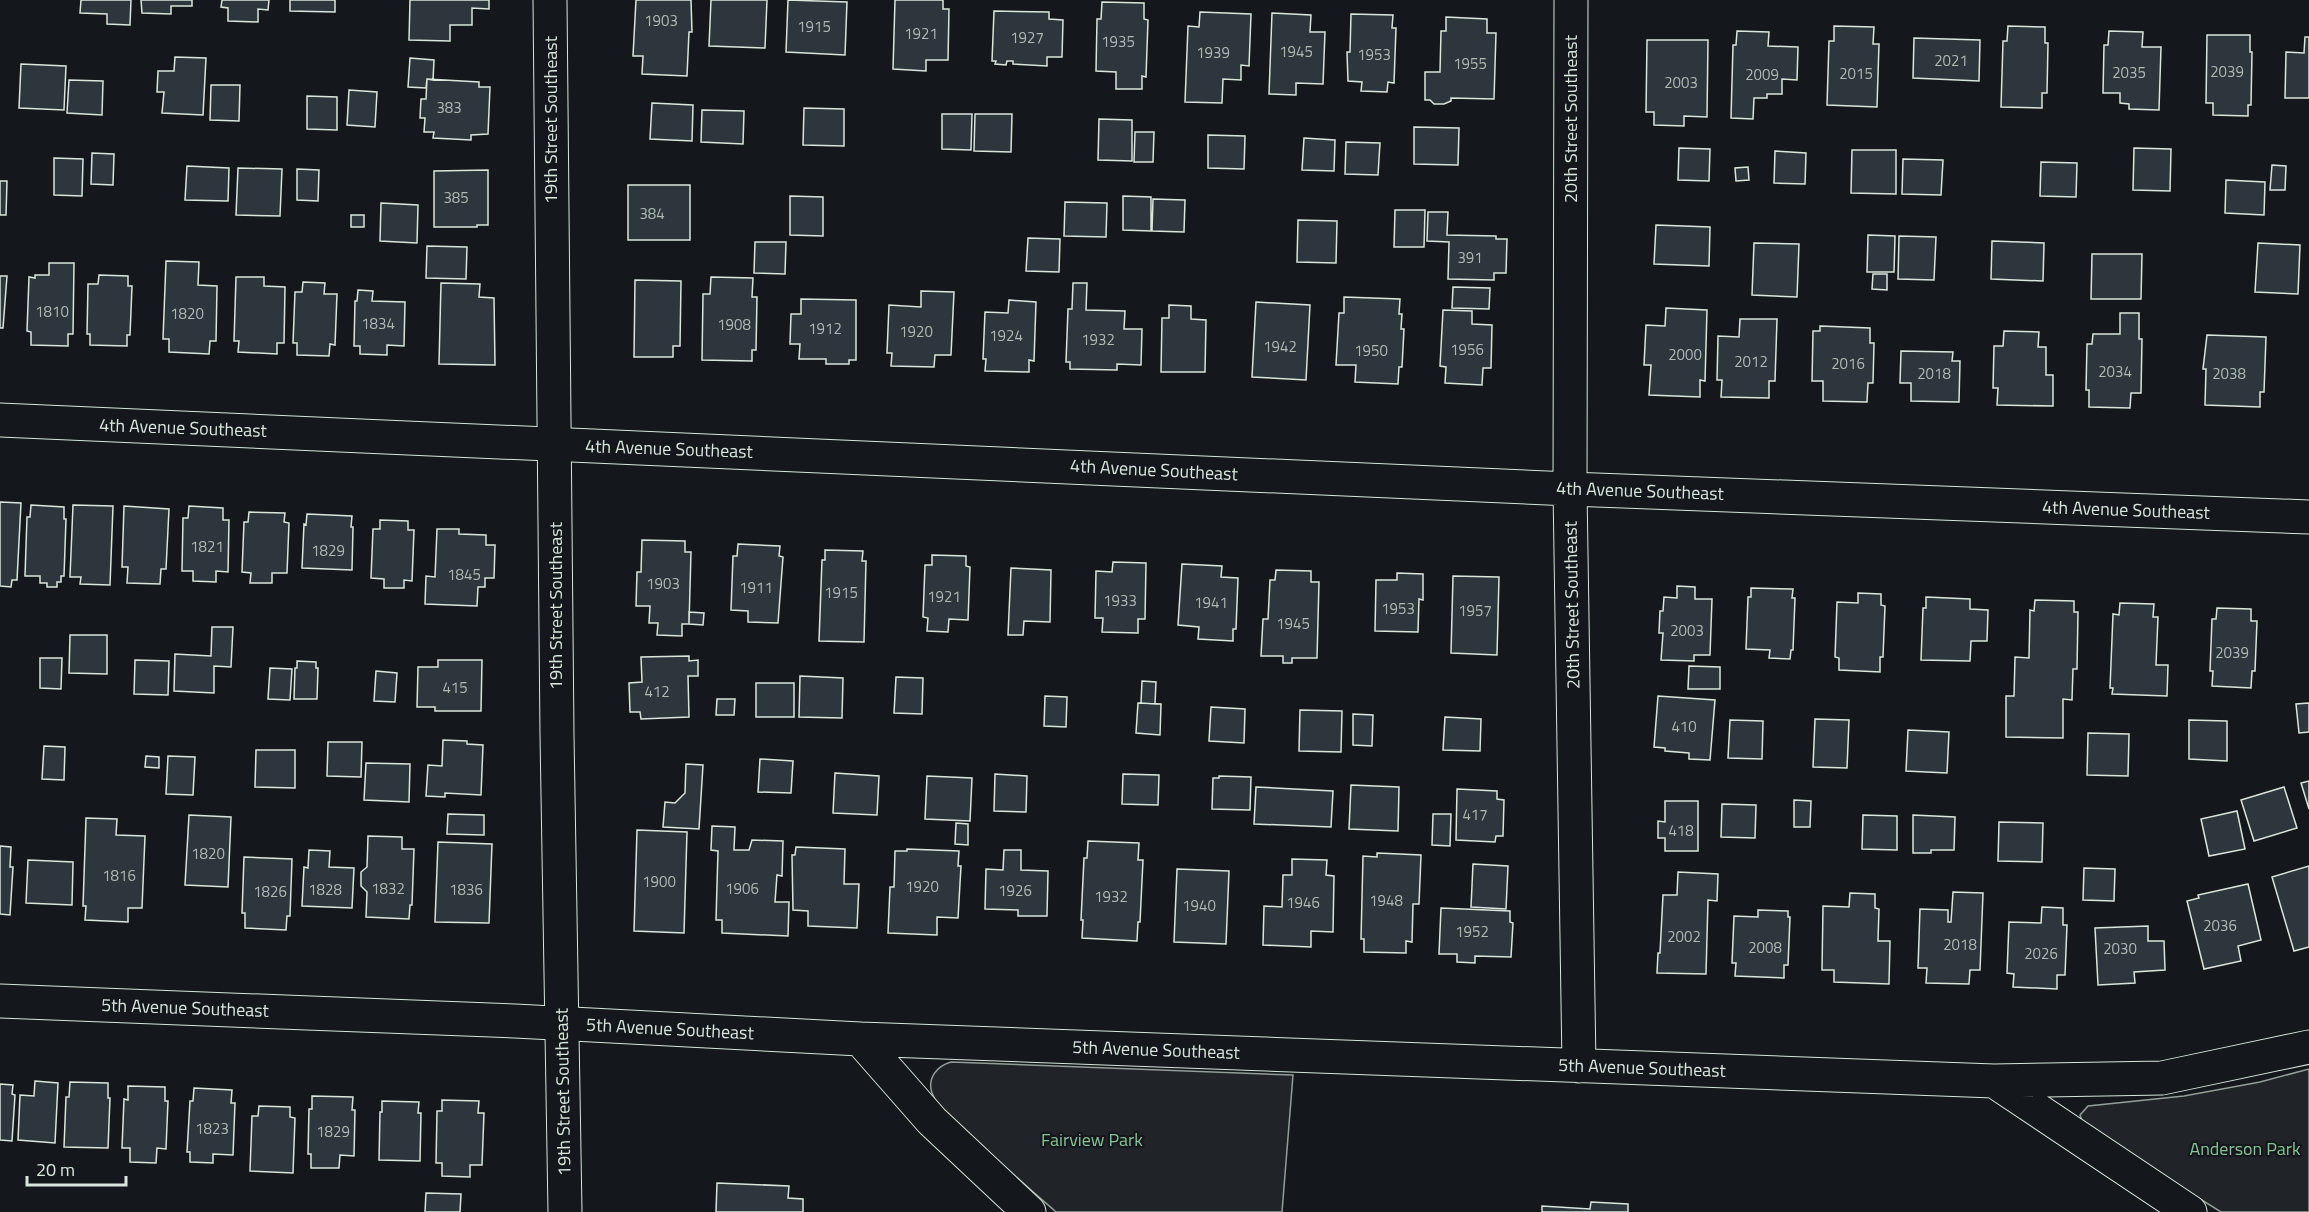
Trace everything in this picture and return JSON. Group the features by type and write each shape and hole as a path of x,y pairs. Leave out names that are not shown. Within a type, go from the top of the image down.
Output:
{"street":[{"name":"19th Street Southeast","path":"550,0 565,1212"},
{"name":"20th Street Southeast","path":"1571,0 1570,489 1579,1066"},
{"name":"4th Avenue Southeast","path":"0,420 1570,489 2309,517"},
{"name":"5th Avenue Southeast","path":"0,1001 860,1039 1994,1081 2162,1078 2309,1047"},
{"path":"860,1039 932,1120 1029,1212"},
{"path":"1994,1081 2190,1212"}],"green space":[{"name":"Fairview Park","path":"951,1062 1293,1075 1282,1212 1056,1212 941,1109 932,1093 931,1082 934,1073 941,1066"},
{"name":"Anderson Park","path":"2309,1069 2309,1212 2221,1212 2084,1127 2080,1115 2088,1106 2184,1096 2260,1082"}],"building":[{"path":"81,0 131,0 130,25 107,24 107,14 80,13"},
{"path":"141,0 192,0 192,6 171,6 171,14 142,13"},
{"path":"222,0 269,0 268,10 258,9 258,22 228,21 228,8 221,7"},
{"path":"290,0 335,0 335,12 290,11"},
{"path":"410,0 489,0 489,9 472,8 472,25 450,25 450,41 409,40"},
{"path":"636,0 691,0 692,32 689,32 687,76 642,74 643,56 633,56"},
{"path":"711,0 767,0 765,48 709,46"},
{"path":"788,0 847,2 845,55 786,52"},
{"path":"895,0 943,0 943,9 949,9 948,60 926,60 926,71 893,69"},
{"path":"1102,2 1144,3 1144,19 1148,20 1146,77 1142,76 1142,89 1116,89 1116,72 1096,71 1097,19 1101,19"},
{"path":"994,11 1049,12 1049,19 1063,20 1062,57 1047,57 1047,66 1013,64 1013,61 1007,61 1006,65 995,64 996,61 992,61"},
{"path":"1200,12 1251,14 1249,66 1241,65 1241,80 1223,79 1222,103 1185,102 1188,26 1199,27"},
{"path":"1272,13 1311,15 1310,32 1325,32 1323,84 1296,83 1296,95 1269,94"},
{"path":"1351,14 1393,15 1392,28 1396,28 1394,83 1388,82 1387,92 1361,91 1362,82 1348,81 1347,52 1350,52"},
{"path":"1446,17 1487,19 1487,33 1496,33 1494,99 1451,98 1451,101 1444,104 1434,104 1430,100 1425,100 1425,72 1440,72 1441,31 1446,31"},
{"path":"1834,26 1874,27 1873,44 1879,44 1877,107 1827,105 1829,41 1834,41"},
{"path":"2008,26 2045,27 2045,43 2048,43 2047,93 2042,93 2042,108 2001,107 2003,41 2007,41"},
{"path":"1737,31 1769,32 1768,46 1798,47 1797,80 1782,79 1782,94 1767,94 1767,98 1754,98 1753,119 1731,118 1733,45 1736,45"},
{"path":"2109,31 2143,32 2142,47 2161,47 2159,110 2129,109 2129,104 2120,103 2120,93 2103,93 2104,45 2108,45"},
{"path":"2207,35 2250,35 2251,105 2248,105 2248,116 2213,115 2213,103 2206,103"},
{"path":"2305,37 2309,37 2309,98 2285,98 2286,52 2304,53"},
{"path":"1914,38 1980,40 1979,81 1913,78"},
{"path":"1647,40 1708,40 1707,117 1684,116 1684,126 1654,125 1654,112 1646,112"},
{"path":"175,57 206,58 203,115 162,113 164,92 157,92 158,71 174,71"},
{"path":"410,58 434,60 433,80 427,79 426,88 408,87"},
{"path":"21,64 66,66 64,110 19,108"},
{"path":"427,79 479,82 479,87 490,87 488,134 471,135 471,140 433,138 434,132 424,132 425,118 420,118 421,99 426,99"},
{"path":"69,80 103,81 102,115 67,113"},
{"path":"211,85 240,85 239,121 210,120"},
{"path":"349,90 377,92 375,127 347,125"},
{"path":"307,96 337,97 337,130 307,129"},
{"path":"652,103 693,105 692,141 650,139"},
{"path":"804,108 844,109 844,146 803,145"},
{"path":"702,110 744,111 743,144 701,142"},
{"path":"942,114 972,114 971,150 942,149"},
{"path":"975,114 1012,114 1011,152 974,151"},
{"path":"1099,119 1132,120 1132,161 1098,160"},
{"path":"1414,127 1459,128 1458,165 1414,164"},
{"path":"1135,132 1154,132 1153,162 1134,162"},
{"path":"1208,135 1245,136 1244,169 1208,168"},
{"path":"1304,138 1335,140 1334,171 1302,170"},
{"path":"1346,142 1380,143 1378,175 1345,174"},
{"path":"1679,148 1710,149 1709,181 1678,180"},
{"path":"2134,148 2171,149 2170,191 2133,190"},
{"path":"1852,150 1896,150 1896,194 1851,193"},
{"path":"1775,151 1806,153 1805,184 1774,183"},
{"path":"92,153 114,154 113,185 91,184"},
{"path":"54,158 83,159 82,196 54,195"},
{"path":"1903,159 1943,160 1941,195 1902,194"},
{"path":"2041,162 2077,163 2076,197 2040,196"},
{"path":"2272,165 2286,166 2285,190 2270,190"},
{"path":"187,166 229,168 228,201 185,200"},
{"path":"1748,167 1749,180 1736,181 1735,168"},
{"path":"238,168 282,169 280,216 236,215"},
{"path":"297,169 319,170 318,201 297,200"},
{"path":"488,170 488,225 434,227 434,171"},
{"path":"2226,180 2265,182 2264,215 2225,213"},
{"path":"0,181 7,181 6,215 0,215"},
{"path":"628,185 690,185 690,240 628,240"},
{"path":"790,196 823,197 823,236 790,235"},
{"path":"1123,196 1151,197 1151,231 1123,230"},
{"path":"1153,199 1185,200 1184,232 1152,231"},
{"path":"1065,202 1107,203 1106,237 1064,236"},
{"path":"381,203 418,205 417,243 380,241"},
{"path":"1395,210 1425,210 1424,247 1394,247"},
{"path":"1428,212 1448,212 1447,235 1496,236 1496,239 1507,239 1506,273 1494,273 1494,280 1448,279 1449,242 1427,241"},
{"path":"351,215 364,215 364,227 351,227"},
{"path":"1298,220 1337,221 1336,263 1297,262"},
{"path":"1656,225 1710,227 1709,266 1654,264"},
{"path":"1868,235 1895,236 1894,272 1867,272"},
{"path":"1899,236 1936,237 1934,280 1898,279"},
{"path":"1028,238 1060,239 1059,272 1026,271"},
{"path":"1992,241 2044,243 2043,281 1991,279"},
{"path":"755,242 786,242 785,274 754,273"},
{"path":"1754,243 1799,244 1797,297 1752,295"},
{"path":"2258,243 2300,245 2298,294 2255,292"},
{"path":"427,246 467,247 466,279 426,278"},
{"path":"2092,254 2142,254 2141,299 2091,299"},
{"path":"166,261 199,262 198,285 217,286 216,341 210,341 209,354 169,352 169,339 163,339"},
{"path":"49,263 74,263 73,334 68,334 68,346 31,345 31,332 27,331 29,277 49,275"},
{"path":"1873,274 1887,274 1887,290 1872,289"},
{"path":"99,275 128,276 128,286 132,286 130,335 127,335 127,346 90,345 90,334 87,334 88,284 98,284"},
{"path":"0,276 7,276 3,328 0,328"},
{"path":"236,277 264,277 264,286 285,287 284,343 277,343 277,354 238,352 239,341 234,341"},
{"path":"711,277 753,278 752,297 757,297 756,350 752,350 752,361 702,360 703,294 710,294"},
{"path":"635,280 681,281 680,346 673,346 673,357 634,357"},
{"path":"303,282 325,283 324,294 337,294 335,345 330,344 329,356 297,355 297,343 293,343 295,292 302,292"},
{"path":"441,283 480,284 479,297 494,298 495,365 439,364"},
{"path":"1073,283 1087,283 1086,310 1125,311 1124,329 1142,329 1141,365 1117,364 1117,370 1070,369 1070,362 1066,362 1068,309 1072,309"},
{"path":"1453,287 1490,288 1489,309 1452,308"},
{"path":"358,290 373,291 372,301 405,302 404,346 387,345 387,355 360,354 360,346 354,346 355,301 357,301"},
{"path":"921,291 954,292 951,355 935,355 934,367 891,366 892,353 887,353 889,305 921,307"},
{"path":"1344,297 1400,299 1401,329 1404,329 1402,367 1399,367 1398,384 1355,382 1356,365 1336,365 1339,313 1344,313"},
{"path":"801,299 856,300 856,360 849,360 849,364 826,364 826,359 799,359 800,344 790,344 791,314 801,314"},
{"path":"1009,300 1036,302 1034,361 1029,360 1029,372 985,371 986,359 983,359 985,312 1008,313"},
{"path":"1256,302 1310,305 1306,380 1252,377"},
{"path":"1169,305 1191,306 1191,319 1206,320 1205,372 1161,372 1162,318 1169,318"},
{"path":"1666,308 1707,310 1705,381 1700,380 1700,397 1649,395 1651,365 1644,365 1646,325 1665,326"},
{"path":"1443,310 1472,311 1472,324 1492,325 1491,368 1483,368 1482,385 1445,383 1446,367 1440,366"},
{"path":"2120,313 2139,313 2139,339 2142,339 2141,393 2131,393 2130,408 2089,407 2089,390 2086,390 2087,344 2092,344 2093,334 2120,334"},
{"path":"1740,319 1777,319 1775,381 1769,381 1769,398 1721,397 1722,380 1717,380 1718,336 1739,337"},
{"path":"1820,326 1870,328 1870,343 1874,343 1873,383 1868,383 1867,402 1823,401 1823,381 1812,381 1813,331 1820,331"},
{"path":"2004,331 2039,332 2038,347 2046,347 2046,375 2053,375 2053,406 1997,405 1998,388 1993,388 1994,346 2003,346"},
{"path":"2207,335 2266,337 2264,392 2260,392 2260,407 2205,405 2206,369 2203,369"},
{"path":"1901,351 1953,352 1952,361 1960,361 1959,402 1911,401 1911,383 1900,383"},
{"path":"0,502 21,503 17,580 12,580 11,587 0,586"},
{"path":"31,505 64,507 64,519 66,519 64,576 61,576 61,582 57,582 57,587 47,587 47,583 40,583 40,576 25,576 27,517 30,517"},
{"path":"73,505 113,506 110,585 80,584 81,577 70,577"},
{"path":"124,506 169,509 166,569 161,569 160,584 127,583 128,567 122,567"},
{"path":"189,506 223,508 223,520 229,520 228,572 216,571 216,582 193,581 193,571 182,571 183,518 188,518"},
{"path":"249,512 285,513 284,522 289,523 287,573 272,573 272,583 250,583 251,573 242,572 244,522 248,522"},
{"path":"307,514 352,516 352,570 302,568 304,524 306,525"},
{"path":"380,520 408,521 408,530 414,530 412,581 404,580 404,588 384,588 384,579 371,578 373,529 380,529"},
{"path":"437,529 459,529 459,534 486,535 486,545 495,545 494,578 485,578 485,587 478,587 477,606 425,604 426,576 435,577"},
{"path":"642,540 685,541 685,552 691,552 689,624 682,624 682,636 657,635 658,623 649,623 650,606 636,606 637,572 641,572"},
{"path":"738,544 780,546 779,556 783,557 778,623 748,622 748,611 731,610 733,556 737,556"},
{"path":"825,550 863,551 862,561 866,561 864,642 819,641 822,560 825,560"},
{"path":"932,555 966,556 966,566 970,567 968,620 949,619 948,632 927,631 928,618 923,617 925,565 932,565"},
{"path":"1113,562 1146,563 1145,619 1138,619 1138,633 1102,632 1103,618 1095,618 1096,571 1112,572"},
{"path":"1182,564 1222,566 1221,577 1238,578 1236,629 1233,629 1233,641 1198,639 1199,627 1178,625"},
{"path":"1011,568 1051,570 1050,622 1024,621 1023,635 1008,635"},
{"path":"1276,570 1311,571 1311,582 1319,582 1317,658 1292,658 1292,663 1283,663 1283,656 1261,656 1263,619 1268,619 1270,580 1275,580"},
{"path":"1397,573 1423,574 1423,600 1419,599 1418,632 1375,631 1376,580 1397,580"},
{"path":"1453,576 1499,577 1497,655 1451,653"},
{"path":"1677,586 1695,587 1695,599 1712,599 1710,655 1694,655 1694,661 1661,660 1663,633 1659,633 1660,611 1663,611 1664,597 1677,598"},
{"path":"1751,588 1793,589 1792,598 1795,598 1793,650 1791,650 1790,659 1769,658 1770,650 1746,649 1748,597 1751,597"},
{"path":"1858,593 1881,594 1881,605 1885,606 1883,657 1880,657 1880,672 1839,670 1839,658 1835,657 1837,602 1858,603"},
{"path":"1926,597 1970,599 1970,609 1988,610 1987,641 1971,641 1970,661 1921,660 1923,608 1926,608"},
{"path":"2035,600 2074,601 2074,612 2078,612 2077,669 2073,669 2072,700 2063,699 2063,738 2006,737 2006,696 2014,696 2015,657 2029,658 2030,610 2034,611"},
{"path":"2120,603 2154,604 2153,617 2158,617 2156,665 2168,665 2167,696 2112,694 2113,688 2110,688 2113,614 2119,615"},
{"path":"2217,608 2251,609 2251,621 2257,621 2255,671 2252,671 2251,688 2212,686 2213,671 2210,671 2212,619 2216,619"},
{"path":"689,612 704,613 703,625 689,624"},
{"path":"212,627 233,627 231,667 214,666 214,693 174,691 175,654 211,656"},
{"path":"70,635 107,635 107,674 69,673"},
{"path":"689,656 689,661 698,660 698,676 688,676 689,717 641,719 640,712 630,712 629,683 642,682 641,657"},
{"path":"40,658 62,658 61,689 40,688"},
{"path":"135,660 169,661 168,695 134,694"},
{"path":"438,660 482,660 481,711 435,711 435,707 417,707 418,667 438,667"},
{"path":"297,661 316,662 316,668 318,668 317,699 294,699"},
{"path":"1689,666 1720,667 1720,689 1688,689"},
{"path":"270,668 292,669 290,700 268,699"},
{"path":"376,671 397,673 395,702 374,701"},
{"path":"800,676 843,678 842,718 799,717"},
{"path":"896,677 923,678 922,714 894,713"},
{"path":"1142,681 1156,682 1155,704 1141,703"},
{"path":"756,683 794,683 794,717 756,717"},
{"path":"1045,696 1067,697 1066,727 1044,726"},
{"path":"1658,696 1715,700 1710,760 1689,759 1689,753 1665,751 1665,748 1654,747"},
{"path":"717,699 735,699 734,715 716,715"},
{"path":"1138,703 1161,704 1160,735 1136,733"},
{"path":"2309,703 2309,732 2299,733 2296,704"},
{"path":"1211,707 1245,709 1244,743 1209,741"},
{"path":"1300,710 1342,711 1341,752 1299,751"},
{"path":"1353,714 1373,715 1372,746 1353,745"},
{"path":"1445,717 1481,719 1480,751 1443,750"},
{"path":"1815,719 1849,720 1847,768 1813,767"},
{"path":"1730,720 1763,721 1762,759 1728,758"},
{"path":"2189,720 2227,721 2227,761 2189,759"},
{"path":"1908,730 1949,732 1947,773 1906,771"},
{"path":"2088,733 2129,734 2128,776 2087,775"},
{"path":"443,740 467,741 467,744 483,745 481,795 445,793 445,797 426,796 428,765 442,766"},
{"path":"328,742 362,742 361,777 327,776"},
{"path":"44,746 65,747 64,780 42,779"},
{"path":"256,750 295,750 295,788 255,787"},
{"path":"146,756 159,757 159,768 145,767"},
{"path":"168,756 195,757 193,795 166,794"},
{"path":"760,759 793,761 791,793 758,792"},
{"path":"366,763 410,764 409,802 364,800"},
{"path":"686,764 703,765 699,829 663,827 665,802 675,803 685,793"},
{"path":"835,773 879,776 877,815 833,813"},
{"path":"995,774 1027,776 1026,812 994,811"},
{"path":"1123,774 1159,775 1158,805 1122,804"},
{"path":"927,776 972,778 970,821 925,819"},
{"path":"1219,776 1251,777 1250,810 1212,809 1213,778 1219,778"},
{"path":"2309,781 2309,809 2301,783"},
{"path":"1351,785 1399,787 1398,831 1349,829"},
{"path":"1256,787 1333,791 1331,827 1254,824"},
{"path":"2284,787 2297,828 2254,841 2241,800"},
{"path":"1457,789 1497,791 1497,799 1504,800 1503,836 1496,836 1495,842 1456,840"},
{"path":"1794,800 1811,801 1810,827 1794,827"},
{"path":"1665,801 1698,801 1698,851 1665,851 1665,838 1658,838 1658,821 1665,822"},
{"path":"1722,804 1756,805 1755,838 1721,837"},
{"path":"2237,811 2245,849 2209,856 2201,819"},
{"path":"448,814 484,815 484,835 447,834"},
{"path":"1433,814 1451,814 1450,846 1432,845"},
{"path":"189,815 231,817 228,887 185,885"},
{"path":"1863,815 1897,816 1897,850 1862,849"},
{"path":"1913,815 1955,817 1954,850 1913,853"},
{"path":"86,818 117,819 116,835 145,836 142,908 128,908 128,922 85,920 86,906 83,906"},
{"path":"1999,822 2043,823 2042,862 1998,861"},
{"path":"956,823 968,824 968,845 955,844"},
{"path":"712,826 735,827 734,850 749,850 752,840 783,841 782,876 777,875 775,902 789,902 788,936 722,933 722,920 716,920 718,851 711,850"},
{"path":"637,830 687,832 684,933 634,931"},
{"path":"368,836 402,837 402,849 414,849 412,905 410,905 409,919 366,917 367,892 361,886 361,872 367,867"},
{"path":"1088,841 1139,843 1138,860 1143,860 1137,941 1082,938 1084,858 1087,858"},
{"path":"438,842 492,844 489,923 435,922"},
{"path":"0,846 11,847 10,867 13,867 10,915 0,914"},
{"path":"796,847 845,849 844,884 859,884 857,928 808,926 808,911 793,910 792,855 795,855"},
{"path":"907,849 959,851 958,866 961,866 958,918 937,917 937,935 888,933 890,887 894,887 895,851 907,851"},
{"path":"309,850 330,851 329,867 354,868 352,908 302,906 304,867 308,868"},
{"path":"1004,850 1021,850 1021,870 1048,871 1047,916 1018,916 1018,910 985,909 986,869 1003,870"},
{"path":"1377,853 1421,855 1419,904 1413,904 1412,942 1406,941 1406,953 1364,952 1364,939 1361,939 1363,856 1377,857"},
{"path":"244,857 292,859 290,916 287,916 286,930 245,928 245,913 242,913"},
{"path":"1292,859 1327,860 1326,875 1334,876 1333,932 1311,931 1311,947 1263,945 1264,906 1282,907 1283,875 1292,875"},
{"path":"28,860 73,862 72,905 26,903"},
{"path":"1473,864 1508,866 1506,909 1471,907"},
{"path":"2309,866 2309,947 2294,951 2272,877"},
{"path":"2084,868 2115,869 2114,901 2083,900"},
{"path":"1177,869 1229,871 1226,944 1174,942"},
{"path":"1678,872 1718,874 1717,901 1708,900 1706,974 1657,973 1663,895 1677,895"},
{"path":"2248,884 2261,940 2238,946 2241,961 2204,969 2187,901 2199,898 2198,895"},
{"path":"1953,892 1983,893 1980,970 1970,970 1969,984 1926,983 1927,968 1918,968 1920,909 1948,910 1948,922 1951,922"},
{"path":"1850,893 1875,894 1875,908 1879,909 1878,941 1890,941 1889,984 1834,982 1834,970 1822,970 1823,906 1849,907"},
{"path":"2042,907 2063,908 2063,925 2067,925 2065,975 2057,975 2057,989 2013,987 2014,974 2007,973 2009,922 2041,923"},
{"path":"1441,908 1510,911 1510,922 1513,923 1511,957 1475,956 1475,963 1457,962 1457,954 1439,954"},
{"path":"1758,910 1788,911 1788,917 1790,917 1788,965 1784,965 1784,978 1735,976 1736,963 1732,963 1734,916 1758,917"},
{"path":"2148,926 2148,941 2164,941 2165,970 2134,972 2135,983 2098,985 2095,928"},
{"path":"35,1081 58,1083 55,1143 18,1140 20,1095 34,1096"},
{"path":"70,1082 108,1083 108,1098 110,1098 108,1148 64,1147 66,1097 69,1097"},
{"path":"0,1084 13,1085 12,1094 15,1095 12,1141 0,1140"},
{"path":"128,1086 165,1087 165,1101 168,1101 166,1149 157,1148 156,1163 130,1162 130,1148 122,1148 124,1099 128,1100"},
{"path":"194,1088 232,1090 231,1103 235,1103 233,1155 213,1154 213,1163 190,1162 190,1152 187,1152 190,1101 193,1101"},
{"path":"312,1096 353,1097 354,1156 340,1155 339,1168 311,1168 311,1154 308,1154 309,1109 312,1109"},
{"path":"442,1100 479,1101 478,1113 484,1113 482,1165 470,1165 470,1177 442,1176 442,1163 436,1163 437,1111 442,1111"},
{"path":"382,1101 419,1102 418,1113 421,1113 420,1161 379,1160"},
{"path":"259,1106 290,1107 290,1117 295,1118 293,1173 250,1171 252,1116 258,1116"},
{"path":"717,1183 789,1186 788,1198 803,1199 803,1212 716,1212"},
{"path":"426,1193 461,1194 460,1212 425,1212"},
{"path":"1591,1202 1628,1204 1628,1212 1542,1212 1542,1206 1590,1209"}]}
